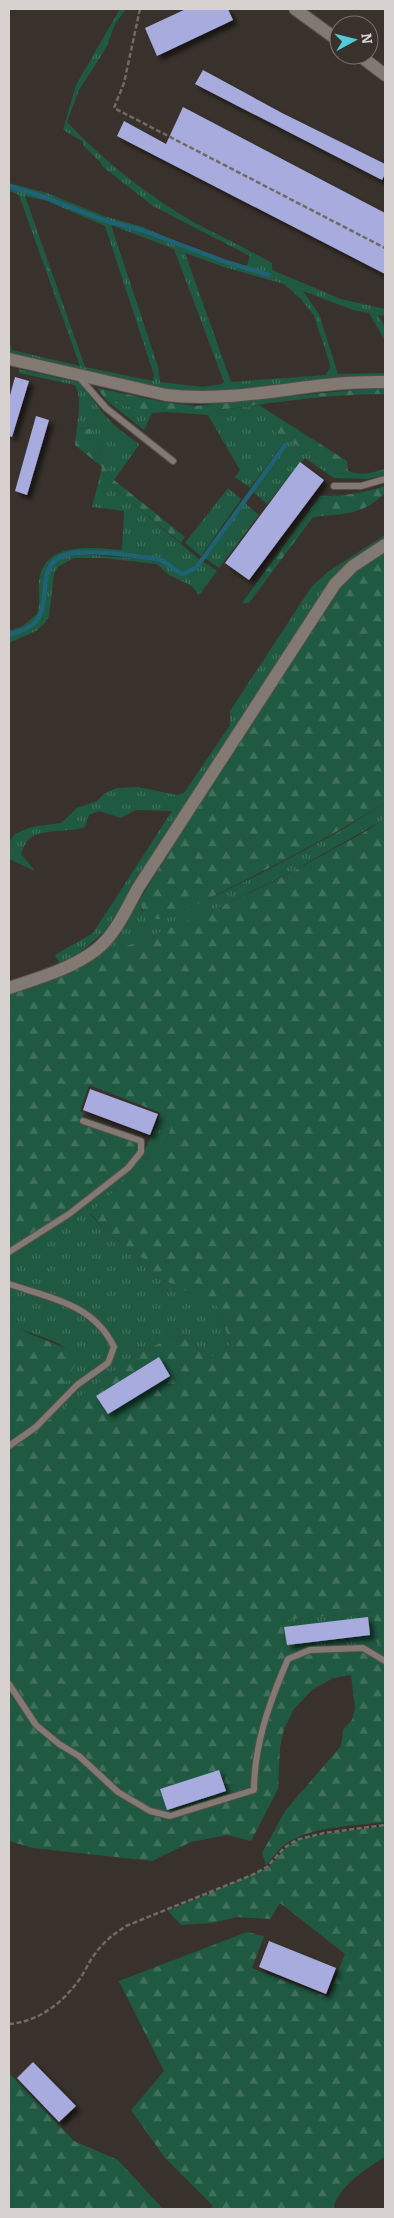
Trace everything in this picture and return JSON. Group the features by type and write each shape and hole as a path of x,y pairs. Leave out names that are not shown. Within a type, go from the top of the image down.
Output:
{"street":[{"path":"294,9 329,34"},
{"path":"373,65 385,74"},
{"path":"9,359 166,395 191,398 216,398 346,382 385,382"},
{"path":"9,988 52,973 98,948 115,927 138,888 335,584 353,566 385,545"}],"lane":[{"path":"77,375 106,408 173,461"},
{"path":"334,486 361,486 385,479"},
{"path":"9,1252 69,1214 128,1168 141,1152 140,1141 83,1121"},
{"path":"9,1284 82,1310 95,1319 107,1332 114,1347 108,1363 77,1385 36,1428 9,1446"},
{"path":"9,1684 36,1725 59,1744 80,1756 118,1792 150,1811 170,1816 254,1790 254,1768 262,1731 275,1690 288,1659 310,1650 363,1648 385,1661"}],"path":[{"path":"140,9 124,83 114,108 385,248"},
{"path":"9,2024 32,2018 66,1996 81,1977 94,1954 110,1937 126,1926 268,1867 284,1848 296,1840 324,1833 385,1825"}],"green space":[{"path":"120,9 126,9 115,24 106,48 79,90 67,122 96,151 144,190 197,224 272,263 272,270 341,299 385,309 385,316 378,315 385,327 385,341 369,313 353,310 303,291 319,314 338,374 385,373 385,378 231,392 177,391 9,354 9,341 12,350 80,366 19,195 9,191 9,187 226,264 269,276 272,275 246,268 250,256 153,206 102,166 84,146 82,141 63,130 76,85","holes":["25,196 47,201 105,226 154,375 153,381 85,367","111,225 174,249 224,382 203,387 160,382 158,367","185,253 224,267 284,284 301,299 314,316 329,361 330,367 326,375 231,382"]},
{"path":"9,183 47,193 104,216 143,227 205,254 126,224 104,219 47,197 9,185"},
{"path":"19,369 81,383 106,416 120,430 138,443 139,445 114,480 103,462 91,429 77,428 79,400 75,385 19,373"},
{"path":"97,388 164,402 195,406 364,389 385,389 385,394 299,400 213,411 208,415 167,412 152,413 107,401"},
{"path":"107,401 152,413 144,430"},
{"path":"259,405 276,416 274,431 342,474 348,471 362,474 371,473 385,469 385,475 367,479 334,478 305,458 267,504 253,492 287,445 284,442 250,488 235,477 240,470 208,415 213,411"},
{"path":"276,416 347,461 348,471 342,474 274,431"},
{"path":"77,428 91,429 103,462 114,480 185,537 181,543 119,492 101,472 102,467 75,445"},
{"path":"101,472 119,492 200,560 195,567 183,573 158,558 111,553 67,553 59,556 48,568 42,589 39,617 24,628 9,633 9,631 23,626 37,614 39,580 43,567 51,558 61,552 72,549 98,548 122,550 124,511 92,507"},
{"path":"385,486 385,493 376,501 359,510 343,514 313,517 249,603 242,603 320,496 353,494"},
{"path":"228,488 241,499 201,556 185,543"},
{"path":"245,503 259,515 219,568 205,558"},
{"path":"385,535 385,541 104,932 78,954 60,964 55,955 93,933 172,811 136,810 121,818 99,811 89,815 85,827 47,832 33,836 27,841 21,854 35,871 9,859 9,842 15,834 31,827 61,823 77,808 97,801 105,793 117,788 138,787 177,795 184,793 230,725 230,711 312,586 329,571"},
{"path":"385,552 385,803 305,849 197,904 170,917 154,919 150,917 141,907 139,901 182,831 342,584"},
{"path":"76,554 157,560 183,575 196,569 202,561 217,571 199,595 192,586 169,575 157,564 102,558 74,558 59,566 54,574 49,616 44,624 36,631 9,643 9,636 29,628 39,619 43,610 49,571 53,564 62,558"},
{"path":"385,803 385,818 383,820 293,871 204,915 88,962 107,947 139,901 142,911 170,917 258,875 340,831"},
{"path":"385,818 385,1648 374,1640 374,1612 282,1620 287,1657 259,1730 252,1768 252,1789 170,1814 151,1809 119,1790 38,1723 9,1679 9,1449 137,1354 173,1337 190,1335 205,1361 230,1345 219,1307 150,1273 145,1260 109,1234 90,1213 166,1142 171,1128 161,1113 89,1085 80,1111 84,1113 82,1122 139,1142 139,1152 126,1167 95,1193 9,1249 9,991 129,945 208,912 323,855"},
{"path":"161,1113 171,1128 166,1142 90,1214 109,1234 145,1260 150,1273 219,1307 230,1345 205,1361 190,1335 173,1337 137,1354 37,1429 79,1386 109,1365 117,1347 103,1324 89,1312 55,1297 9,1282 9,1253 144,1152"},
{"path":"9,1287 53,1301 81,1314 103,1334 111,1347 106,1362 52,1408 74,1356 60,1345 25,1331 9,1322"},
{"path":"9,1322 30,1334 70,1350 75,1356 75,1365 52,1408 34,1426 9,1444"},
{"path":"374,1612 374,1640 385,1648 385,1658 364,1645 310,1648 287,1657 282,1620"},
{"path":"363,1650 385,1663 385,1822 319,1830 306,1834 284,1845 266,1865 262,1853 285,1811 341,1746 343,1730 352,1720 355,1708 351,1675 333,1678 312,1690 294,1709 284,1729 280,1748 278,1789 251,1841 227,1835 191,1842 152,1861 33,1848 9,1841 9,1688 34,1727 78,1758 116,1794 170,1818 257,1792 259,1758 266,1725 290,1661 311,1653"},
{"path":"385,1826 385,2157 362,2172 347,2185 336,2200 333,2209 212,2209 212,2205 165,2158 131,2110 164,2071 119,1981 247,1932 264,1936 252,1968 328,1997 345,1954 280,1903 270,1919 237,1917 212,1923 181,1925 168,1911 268,1868 285,1849 296,1841 312,1836"},
{"path":"9,2073 74,2141 118,2160 163,2209 9,2209"}],"building":[{"path":"186,9 228,9 233,20 157,56 145,28"},
{"path":"203,70 282,113 385,164 385,174 382,180 195,84"},
{"path":"183,107 385,213 385,274 117,136 124,121 166,144"},
{"path":"15,377 29,381 12,437 9,436 9,399"},
{"path":"36,416 49,420 27,495 15,491"},
{"path":"300,462 324,480 249,580 225,563"},
{"path":"90,1089 158,1114 150,1135 83,1110"},
{"path":"159,1357 170,1376 108,1414 96,1396"},
{"path":"368,1617 370,1635 287,1645 284,1627"},
{"path":"219,1770 226,1791 167,1810 160,1789"},
{"path":"269,1941 336,1968 326,1994 259,1967"},
{"path":"33,2062 76,2106 59,2122 17,2078"}],"waterway":[{"path":"9,186 47,198 103,220 144,231 226,262 269,275"},
{"path":"9,635 28,628 39,617 49,568 55,560 65,555 98,552 158,559 183,574 196,568 285,445"}]}
